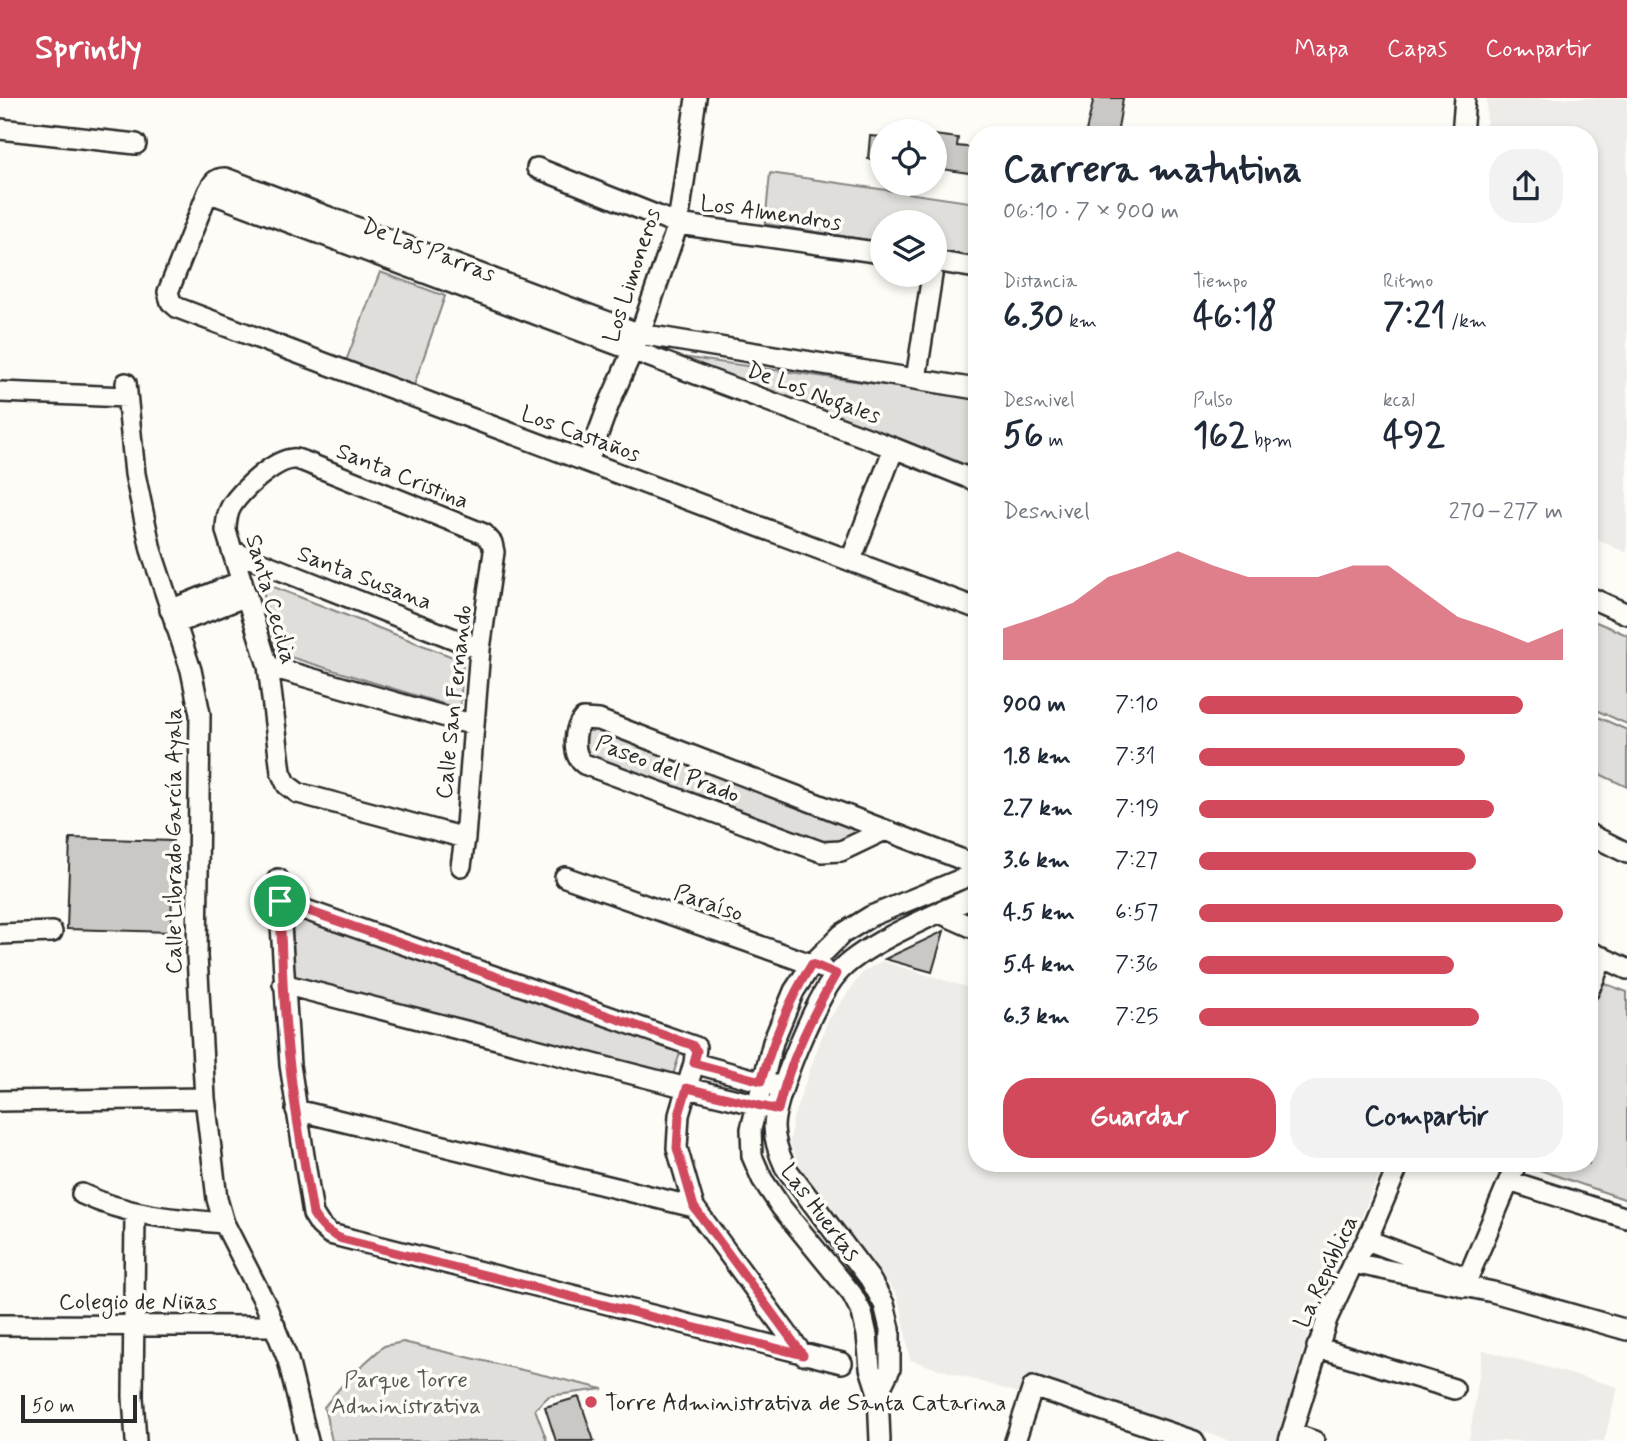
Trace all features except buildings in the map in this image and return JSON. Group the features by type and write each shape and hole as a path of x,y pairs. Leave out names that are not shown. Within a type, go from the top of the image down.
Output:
{"street":[{"name":"Los Limoneros","path":"588,461 636,342 678,224 696,98"},
{"path":"1463,126 1465,98"},
{"path":"0,129 136,144"},
{"name":"Los Almendros","path":"537,168 678,224 870,251"},
{"name":"De Las Parras","path":"170,302 168,292 213,185 225,178 636,342"},
{"path":"947,263 968,267"},
{"path":"916,379 930,287"},
{"name":"Los Castaños","path":"170,302 178,309 968,605"},
{"name":"De Los Nogales","path":"636,342 968,388"},
{"name":"De Los Nogales","path":"636,342 968,478"},
{"name":"Calle Librado García Ayala","path":"0,392 126,390 135,474 151,550 191,670 200,714 197,956 212,1171 225,1223 275,1326 288,1360 308,1441"},
{"path":"851,560 894,447"},
{"name":"Santa Cristina","path":"293,458 484,534 492,543"},
{"name":"Santa Cecilia","path":"293,458 268,470 248,486 232,506 226,519 226,531 268,666 281,772 287,785 298,793 465,838"},
{"name":"Calle San Fernando","path":"461,866 481,649 495,552 492,543"},
{"name":"Santa Susana","path":"232,551 481,649"},
{"path":"172,617 244,588"},
{"path":"1598,601 1627,614"},
{"path":"268,666 474,725"},
{"name":"Paseo del Prado","path":"886,830 841,851 821,852 584,764 578,760 576,753 576,730 583,719 600,720 886,830 968,863"},
{"path":"1598,838 1627,853"},
{"name":"Las Huertas","path":"880,1441 878,1393 870,1368 862,1312 852,1294 781,1207 762,1179 752,1156 751,1129 773,1042 794,991 812,964 842,933 871,916 968,876"},
{"name":"Paraíso","path":"565,877 836,974"},
{"path":"278,879 283,984 296,1110 313,1214 330,1234 842,1363"},
{"name":"Las Huertas","path":"878,1393 890,1369 890,1329 884,1304 870,1279 785,1167 777,1150 774,1126 783,1088 804,1034 836,974 860,955 968,900"},
{"path":"280,901 692,1045 697,1051 679,1115 677,1148 694,1207 803,1355"},
{"path":"940,913 968,925"},
{"path":"0,934 52,932"},
{"path":"1598,955 1627,969"},
{"path":"283,984 778,1110"},
{"path":"694,1063 783,1088"},
{"path":"0,1101 205,1098"},
{"path":"296,1110 694,1207"},
{"name":"La República","path":"1290,1437 1317,1347 1336,1296 1367,1240 1396,1172"},
{"path":"1466,1282 1512,1172 1627,1218"},
{"path":"82,1194 135,1214 225,1223"},
{"path":"135,1214 135,1441"},
{"path":"1367,1240 1493,1292 1627,1330"},
{"path":"1353,1263 1466,1282"},
{"name":"Colegio de Niñas","path":"0,1325 275,1326"},
{"path":"1317,1347 1454,1389"},
{"path":"1014,1441 1033,1387 1194,1441"},
{"path":"1290,1437 1314,1441"}],"shaded area":[{"path":"1487,98 1627,98 1627,553 1598,540 1598,126 1486,126"},
{"path":"882,961 968,988 968,1172 1380,1172 1333,1286 1322,1287 1277,1441 1233,1441 1030,1377 1024,1395 910,1360 902,1311 896,1293 812,1194 790,1143 793,1118 827,1022 863,972"},
{"path":"1483,1350 1618,1387 1604,1441 1469,1441"}],"green space":[{"path":"770,173 870,188 870,196 928,196 968,202 968,256 947,252 947,210 870,210 870,240 765,224"},
{"path":"380,272 445,296 414,385 346,361"},
{"path":"675,356 968,397 968,467"},
{"path":"261,582 463,661 460,709 277,653"},
{"path":"1598,623 1627,635 1627,724 1598,711"},
{"path":"1598,717 1627,730 1627,787 1598,773"},
{"path":"586,726 861,830 832,849 582,757"},
{"path":"293,917 681,1050 673,1075 291,979"},
{"path":"1601,982 1627,992 1627,1200 1545,1172 1598,1172 1598,990"},
{"name":"Parque Torre Administrativa","path":"403,1342 603,1389 549,1396 535,1409 547,1441 332,1441 324,1407 349,1377 384,1346"}],"place":[{"name":"Torre Administrativa de Santa Catarina","path":"591,1402"}],"route":[{"path":"280,901 692,1045 697,1051 694,1063 761,1081 773,1042 794,991 812,964 836,974 799,1044 778,1110 687,1088 679,1115 677,1148 694,1207 803,1355 330,1234 313,1214 296,1110 283,984 280,901"}]}
